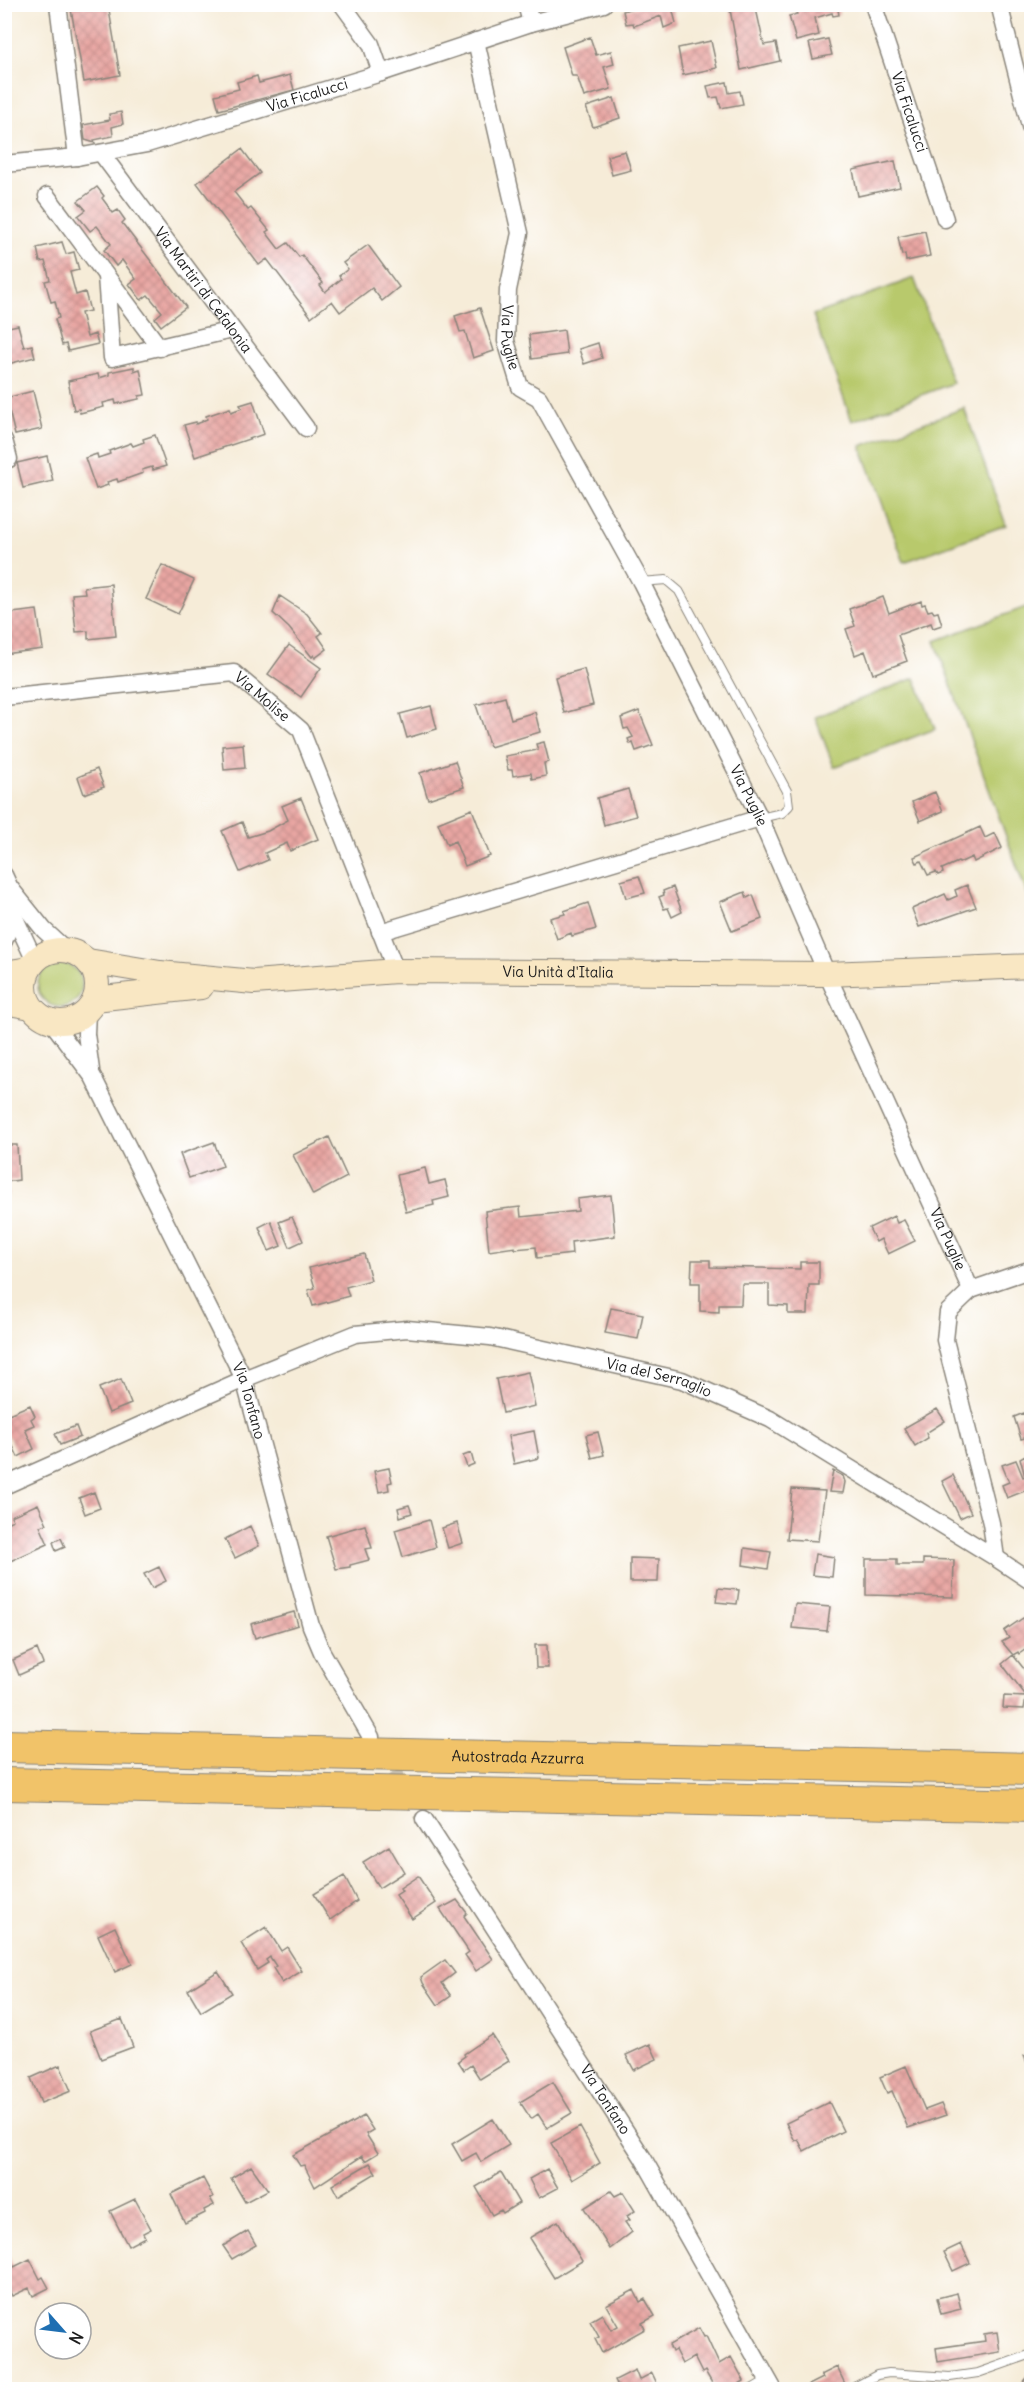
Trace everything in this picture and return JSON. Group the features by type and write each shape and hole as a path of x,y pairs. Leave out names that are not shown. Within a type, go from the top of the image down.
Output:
{"highway":[{"name":"Autostrada Azzurra","path":"4,1746 1032,1769"},
{"path":"4,1784 1032,1806"}],"main road":[{"path":"4,973 32,965 49,952 66,950 81,956 93,968 98,983 91,1005 74,1020 59,1023 43,1018 31,1007 25,989 32,965"},
{"name":"Via Unità d'Italia","path":"88,961 178,975 254,982 396,971 827,974 1032,966"},
{"path":"91,1005 254,982"},
{"path":"4,1002 31,1007"}],"street":[{"path":"58,4 77,157"},
{"path":"342,4 371,44 381,73"},
{"path":"526,4 531,23"},
{"name":"Via Ficalucci","path":"4,164 77,157 147,144 381,73 531,23 604,4"},
{"name":"Via Ficalucci","path":"873,4 945,219"},
{"path":"999,4 1032,134"},
{"name":"Via Puglie","path":"476,41 520,233 508,290 506,341 520,387 539,398 641,582 760,818 827,974 971,1290"},
{"name":"Via Martiri di Cefalonia","path":"101,153 306,428"},
{"path":"47,196 160,348"},
{"path":"106,276 112,358 232,330"},
{"path":"4,440 9,459"},
{"name":"Via Molise","path":"4,696 234,673 301,730 396,971"},
{"path":"380,932 760,818"},
{"path":"7,881 14,916 32,965"},
{"path":"7,881 44,930 66,950"},
{"path":"4,941 14,916"},
{"path":"91,1005 86,1043 93,1077"},
{"path":"51,1021 93,1077"},
{"name":"Via Tonfano","path":"93,1077 244,1378 311,1626 322,1652 371,1737"},
{"path":"996,1558 991,1523 945,1340 948,1312 971,1290 1032,1269"},
{"name":"Via del Serraglio","path":"4,1486 244,1378 355,1334 406,1329 490,1337 682,1380 770,1419 1032,1582"},
{"name":"Via Tonfano","path":"424,1819 643,2158 771,2385"}],"lane":[{"path":"641,582 666,580 679,591 788,791 789,806 782,813 760,818"},
{"path":"849,2390 878,2375 889,2373 950,2377 978,2373 1032,2354"},
{"path":"750,2390 771,2385"}],"green space":[{"path":"914,278 953,383 852,421 813,315"},
{"path":"964,408 1006,525 904,562 861,446"},
{"path":"1031,605 1032,893 1027,894 935,641"},
{"path":"915,678 935,729 834,767 815,717"},
{"path":"60,963 75,970 82,985 75,1000 60,1007 45,1000 38,985 45,970"}],"building":[{"path":"70,4 108,4 120,75 84,82"},
{"path":"645,4 671,4 676,23 664,28 661,16 634,26 633,23 626,24 623,11"},
{"path":"729,4 755,4 764,45 776,43 780,61 741,70"},
{"path":"794,4 837,4 839,15 833,16 832,13 815,18 819,35 796,41 789,16 797,14"},
{"path":"590,37 596,55 611,51 614,64 604,67 611,89 584,97 577,76 572,76 563,47"},
{"path":"828,39 832,55 813,59 809,43"},
{"path":"711,41 717,68 683,75 678,48"},
{"path":"290,75 294,90 219,110 215,95 239,89 237,82 257,76 259,83"},
{"path":"727,82 729,93 740,91 743,104 721,108 718,97 710,98 707,86"},
{"path":"614,98 620,118 593,127 586,107"},
{"path":"121,112 123,124 112,127 113,136 94,140 95,143 85,140 83,125 110,120 109,114"},
{"path":"242,149 260,173 234,192 248,210 251,208 269,230 266,232 279,249 288,243 299,257 302,255 323,283 320,285 325,292 341,279 339,276 348,269 343,263 368,245 399,287 382,301 372,288 340,312 332,301 311,317 267,259 259,265 197,183"},
{"path":"625,151 631,170 612,175 607,156"},
{"path":"895,161 900,187 858,196 853,170"},
{"path":"97,187 113,213 118,210 125,220 122,223 186,307 161,326 155,318 162,312 148,295 141,300 129,284 136,279 122,260 116,266 104,250 111,244 97,226 90,231 78,216 86,210 78,201"},
{"path":"925,231 930,256 906,261 905,254 902,255 898,237"},
{"path":"62,242 66,254 74,252 79,270 70,272 76,295 85,292 90,311 81,313 87,337 95,334 98,344 68,351 66,344 62,345 55,319 59,318 55,301 51,302 45,281 50,280 45,261 40,262 37,248"},
{"path":"4,277 11,299 4,301"},
{"path":"480,308 494,351 473,358 465,331 460,332 455,316"},
{"path":"18,325 24,347 32,345 35,357 4,365 4,328"},
{"path":"564,330 567,354 532,359 529,335"},
{"path":"598,343 602,358 584,364 579,349"},
{"path":"134,367 134,371 140,369 145,395 139,396 139,399 116,404 115,400 103,403 104,407 80,413 79,409 74,410 68,381 98,374 99,378 109,375 109,372"},
{"path":"33,391 42,429 15,435 6,398"},
{"path":"253,401 264,434 195,457 184,425 202,422 207,419 206,416 230,408 231,412 242,408 240,405"},
{"path":"155,435 166,466 153,470 152,467 142,470 143,473 118,482 117,479 107,482 108,485 96,489 85,458 97,454 98,458 110,454 109,451 131,443 133,446 144,442 143,439"},
{"path":"47,456 53,481 23,488 17,463"},
{"path":"162,565 194,580 178,614 146,599"},
{"path":"111,584 116,636 88,639 88,631 76,632 72,594 85,593 84,587"},
{"path":"280,596 307,614 322,633 318,636 327,649 315,658 273,613"},
{"path":"883,597 889,613 921,601 928,611 938,612 942,625 933,628 931,623 898,635 907,661 873,674 865,651 855,655 846,629 855,626 849,609"},
{"path":"37,610 43,649 4,654 4,614"},
{"path":"289,645 321,668 301,697 268,674"},
{"path":"584,669 593,705 564,713 555,677"},
{"path":"505,697 511,719 535,712 540,732 490,747 476,705"},
{"path":"431,706 437,729 407,738 400,714"},
{"path":"639,711 653,745 636,751 633,743 630,744 628,739 633,737 628,728 624,729 621,718"},
{"path":"544,742 549,762 544,763 546,776 532,779 531,773 513,776 512,770 508,770 505,756 538,750 536,744"},
{"path":"243,744 245,768 224,770 222,746"},
{"path":"455,761 464,787 428,799 420,773"},
{"path":"97,769 104,787 84,794 78,777"},
{"path":"628,789 636,816 604,825 597,798"},
{"path":"935,792 943,811 920,821 912,802"},
{"path":"301,798 318,839 290,851 287,843 265,853 268,860 240,872 222,831 242,822 248,837 268,831 288,820 282,806"},
{"path":"472,809 490,856 465,866 455,841 447,845 438,823"},
{"path":"980,827 985,838 995,833 1002,848 974,862 972,857 958,862 942,869 943,873 938,875 936,872 928,875 921,861 917,863 914,857"},
{"path":"639,876 645,893 626,898 621,881"},
{"path":"967,885 976,907 919,927 912,909 945,894 948,900 957,896 955,890"},
{"path":"673,887 682,912 672,917 668,908 664,909 659,897 664,895 663,891"},
{"path":"745,892 747,898 753,895 762,919 732,931 720,902"},
{"path":"588,903 596,929 572,936 571,933 557,939 550,918"},
{"path":"329,1137 347,1177 313,1195 293,1155"},
{"path":"214,1142 223,1166 189,1178 180,1154"},
{"path":"4,1145 17,1145 19,1180 6,1182 8,1195 4,1196"},
{"path":"425,1168 429,1184 445,1180 449,1197 433,1201 434,1205 406,1212 397,1175"},
{"path":"611,1195 615,1236 571,1242 572,1254 537,1258 536,1247 489,1251 485,1211 520,1207 521,1217 578,1211 577,1199"},
{"path":"894,1216 897,1223 904,1220 915,1241 888,1254 881,1239 876,1242 869,1228"},
{"path":"292,1217 303,1241 290,1247 279,1222"},
{"path":"271,1221 281,1246 269,1251 259,1227"},
{"path":"364,1254 371,1280 346,1287 349,1296 313,1306 308,1290 315,1288 309,1268"},
{"path":"692,1260 710,1260 710,1267 800,1269 800,1262 819,1262 819,1285 809,1285 808,1314 788,1314 788,1306 769,1305 769,1284 742,1284 741,1305 719,1305 719,1312 700,1311 700,1283 691,1283"},
{"path":"611,1308 643,1314 638,1339 605,1333"},
{"path":"528,1372 535,1406 503,1413 496,1379"},
{"path":"121,1379 131,1404 109,1413 99,1388"},
{"path":"30,1405 35,1416 31,1419 34,1425 25,1429 34,1449 18,1457 4,1427 4,1416"},
{"path":"937,1409 945,1421 926,1433 928,1438 915,1446 904,1428"},
{"path":"1024,1413 1032,1436 1021,1439 1014,1417"},
{"path":"76,1426 80,1437 60,1445 55,1434"},
{"path":"534,1431 539,1458 514,1464 508,1436"},
{"path":"598,1432 604,1455 592,1458 586,1435"},
{"path":"471,1453 474,1464 467,1467 463,1456"},
{"path":"1025,1455 1026,1458 1032,1455 1032,1488 1007,1498 1002,1485 1009,1482 1002,1465 1016,1460 1023,1477 1025,1476 1020,1458"},
{"path":"389,1468 392,1482 388,1483 389,1490 379,1492 374,1471"},
{"path":"833,1471 843,1476 845,1482 843,1493 829,1492"},
{"path":"953,1475 971,1513 960,1518 942,1481"},
{"path":"792,1489 825,1491 818,1541 787,1539"},
{"path":"94,1492 100,1508 85,1514 79,1498"},
{"path":"38,1504 47,1524 40,1526 48,1544 8,1562 4,1555 4,1524 13,1520 11,1516"},
{"path":"409,1505 412,1513 400,1517 398,1508"},
{"path":"429,1520 436,1547 403,1557 395,1530"},
{"path":"457,1523 463,1543 448,1548 442,1528"},
{"path":"365,1525 372,1548 365,1549 369,1560 336,1569 326,1536"},
{"path":"250,1526 259,1546 235,1558 225,1539"},
{"path":"61,1538 65,1547 56,1551 53,1542"},
{"path":"745,1548 771,1552 768,1569 743,1565"},
{"path":"815,1554 834,1557 832,1577 812,1575"},
{"path":"630,1558 659,1559 658,1582 630,1582"},
{"path":"866,1559 897,1559 897,1565 923,1565 923,1559 954,1560 953,1597 866,1595"},
{"path":"159,1567 166,1581 152,1588 144,1574"},
{"path":"718,1588 739,1590 737,1604 716,1602"},
{"path":"795,1604 830,1607 827,1631 792,1628"},
{"path":"294,1612 298,1625 255,1638 251,1624"},
{"path":"1023,1618 1027,1623 1032,1620 1032,1645 1019,1654 1018,1652 1013,1655 1002,1642 1009,1638 1004,1631"},
{"path":"535,1645 547,1645 548,1668 536,1668"},
{"path":"37,1649 43,1664 19,1675 13,1660"},
{"path":"1013,1655 1032,1679 1032,1694 1027,1697 1002,1664"},
{"path":"1004,1696 1026,1697 1024,1709 1003,1708"},
{"path":"389,1846 404,1872 379,1888 363,1862"},
{"path":"344,1876 357,1901 330,1920 314,1894"},
{"path":"418,1876 436,1903 412,1919 396,1895 402,1891 400,1888"},
{"path":"457,1900 467,1913 464,1916 493,1959 476,1971 465,1955 469,1952 440,1909"},
{"path":"115,1927 132,1964 115,1972 98,1935"},
{"path":"266,1927 281,1951 287,1947 302,1971 282,1983 273,1968 276,1966 270,1957 266,1960 268,1963 257,1970 241,1943"},
{"path":"445,1960 455,1973 442,1983 451,1996 438,2005 421,1977"},
{"path":"218,1971 232,1993 201,2012 188,1990"},
{"path":"122,2019 133,2047 101,2059 90,2031"},
{"path":"492,2035 509,2061 480,2079 471,2065 464,2070 458,2061 465,2056 464,2054"},
{"path":"650,2044 657,2059 634,2070 626,2055"},
{"path":"1032,2053 1032,2075 1024,2056"},
{"path":"60,2065 71,2091 41,2103 31,2078"},
{"path":"906,2066 925,2110 941,2104 946,2115 908,2128 892,2091 887,2093 880,2077"},
{"path":"553,2082 572,2113 547,2128 538,2114 531,2119 520,2102"},
{"path":"829,2102 843,2131 804,2151 798,2139 795,2141 786,2123"},
{"path":"364,2116 373,2130 366,2134 378,2153 365,2161 362,2156 315,2187 304,2165 300,2166 293,2155"},
{"path":"493,2119 509,2145 481,2162 476,2153 462,2161 452,2144"},
{"path":"580,2127 600,2163 572,2180 551,2143"},
{"path":"370,2163 376,2173 338,2196 332,2185"},
{"path":"251,2166 268,2190 245,2202 231,2178"},
{"path":"547,2169 558,2188 539,2198 529,2179"},
{"path":"501,2172 519,2203 503,2213 501,2210 492,2215 476,2187"},
{"path":"203,2178 213,2197 210,2198 214,2205 204,2210 205,2213 185,2223 171,2194"},
{"path":"611,2191 615,2196 623,2192 635,2211 627,2216 630,2220 625,2222 632,2232 610,2249 584,2208"},
{"path":"135,2199 151,2229 143,2233 145,2237 128,2246 110,2211"},
{"path":"558,2221 582,2261 554,2278 529,2238"},
{"path":"248,2231 256,2245 232,2259 223,2246"},
{"path":"961,2244 970,2263 953,2271 944,2252"},
{"path":"8,2256 14,2267 30,2259 40,2279 43,2277 49,2288 33,2296 29,2288 12,2296 4,2280 4,2257"},
{"path":"634,2290 640,2302 645,2299 655,2316 642,2323 645,2329 602,2353 595,2339 599,2337 590,2321 602,2314 611,2330 618,2326 606,2305"},
{"path":"957,2293 961,2309 941,2314 937,2298"},
{"path":"699,2328 704,2337 706,2336 719,2364 731,2357 744,2381 730,2390 712,2390 715,2388 705,2371 702,2373 694,2357 682,2364 675,2350 672,2352 669,2345"},
{"path":"997,2332 1000,2352 938,2362 936,2348 985,2341 984,2334"},
{"path":"837,2367 845,2384 832,2390 799,2390 823,2378 821,2375"},
{"path":"635,2370 639,2380 652,2373 660,2390 620,2390 615,2380"},
{"path":"1030,2374 1032,2390 1017,2390"}],"tunnel":[{"path":"381,1752 424,1819"}]}
